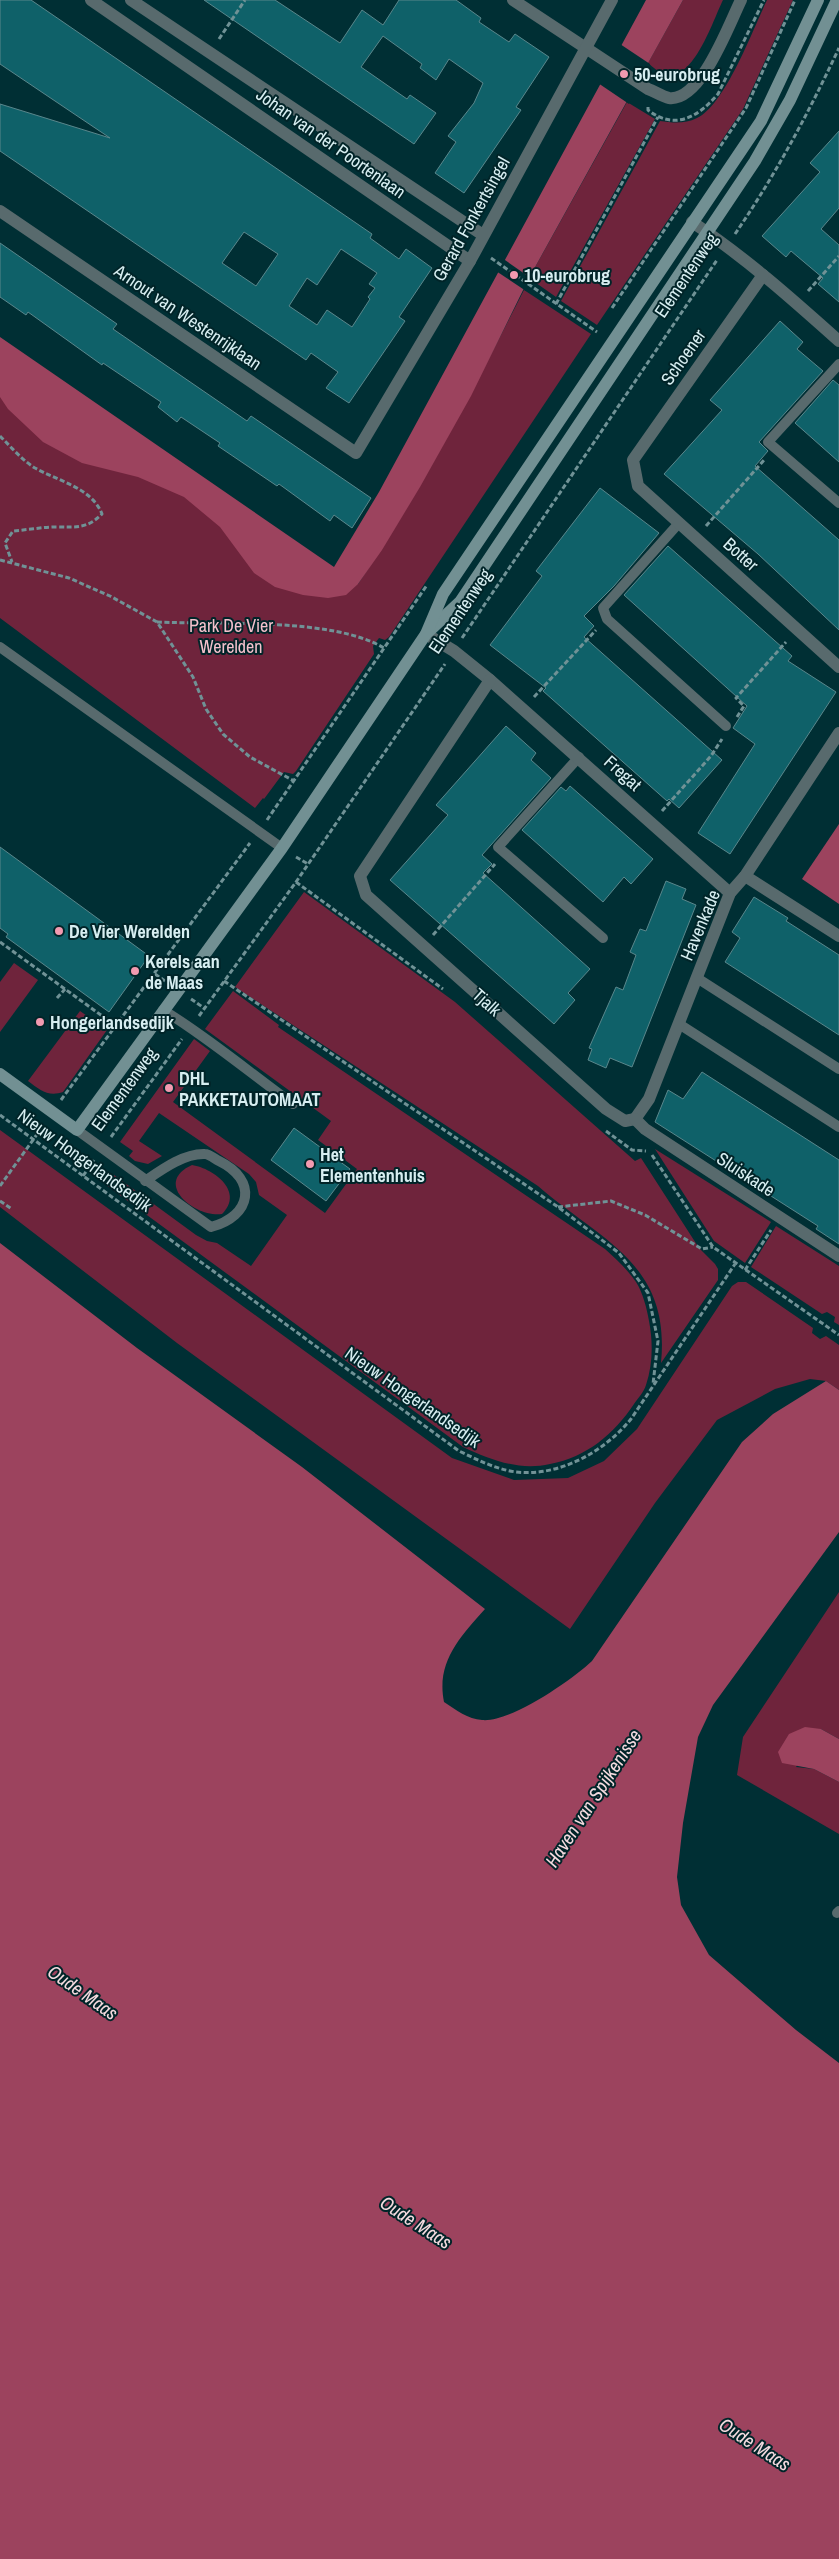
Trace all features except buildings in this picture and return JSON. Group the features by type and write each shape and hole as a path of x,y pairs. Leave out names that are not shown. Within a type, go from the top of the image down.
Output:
{"street":[{"name":"Johan van der Poortenlaan","path":"92,0 470,261"},
{"name":"Johan van der Poortenlaan","path":"131,0 483,235"},
{"path":"512,0 648,89 670,98 687,94 700,81 741,0"},
{"name":"Gerard Fonkertsingel","path":"356,453 470,261 612,0"},
{"name":"Elementenweg","path":"77,1130 282,848 426,634 443,594 761,121 818,0"},
{"name":"Elementenweg","path":"426,634 460,602 775,129 838,0"},
{"path":"172,55 184,35"},
{"name":"Arnout van Westenrijklaan","path":"0,211 356,453"},
{"path":"692,222 727,246 763,275 839,342"},
{"name":"Schoener","path":"634,460 763,275"},
{"name":"Botter","path":"634,460 638,486 839,668"},
{"name":"Fregat","path":"426,634 454,651 524,708 730,893"},
{"name":"Tjalk","path":"490,680 360,876 366,895 606,1109 625,1121 635,1119"},
{"name":"Havenkade","path":"635,1119 649,1098 730,893 745,876 839,733"},
{"path":"745,876 839,936"},
{"path":"0,1074 77,1130"},
{"name":"Sluiskade","path":"635,1119 645,1129 839,1256"}],"lane":[{"path":"839,364 768,442 839,503"},
{"path":"679,523 603,608 606,619 726,726"},
{"path":"0,647 282,848"},
{"path":"578,757 498,847 602,938"},
{"path":"697,978 839,1069"},
{"path":"163,1010 190,1027 232,1060 294,1104"},
{"path":"679,1024 839,1127"},
{"path":"77,1130 145,1181 211,1227 226,1223 240,1211 246,1199 245,1186 227,1164 206,1154 183,1158 145,1181"}],"path":[{"path":"210,52 245,0"},
{"path":"607,316 746,108 795,0"},
{"name":"Elementenweg","path":"83,1176 296,882 770,182 794,140 839,48"},
{"path":"556,304 658,117"},
{"path":"796,303 839,256"},
{"path":"489,257 597,332"},
{"path":"591,340 602,324"},
{"path":"0,436 34,467 90,496 98,504 102,514 93,524 77,529 56,527 13,531 5,543 12,562"},
{"path":"697,539 775,448"},
{"path":"0,560 69,578 110,596 156,622 193,677 206,709 223,734 250,758 294,781"},
{"path":"0,1186 52,1112 259,832 432,578"},
{"path":"524,708 606,619"},
{"path":"156,622 280,625 316,629 371,640 384,648"},
{"path":"423,946 505,853"},
{"name":"Tjalk","path":"296,882 450,994"},
{"path":"0,942 116,1026"},
{"path":"407,963 412,957"},
{"path":"224,981 558,1207 619,1253 648,1293 658,1341 653,1385"},
{"path":"58,998 65,988"},
{"name":"Nieuw Hongerlandsedijk","path":"0,1115 459,1451 487,1464 518,1472 564,1466 582,1459 618,1435 735,1264"},
{"path":"603,1128 632,1150 650,1152"},
{"path":"645,1129 650,1152 713,1246 735,1264 839,1335"},
{"path":"0,1201 12,1209"},
{"path":"558,1207 611,1201 646,1215 702,1249 713,1246"},
{"path":"745,1270 778,1216"}],"green space":[{"path":"683,0 723,0 708,35 693,60 674,75 664,74 648,63"},
{"path":"767,0 793,0 743,109 597,325 561,301 660,121 674,123 697,118 718,98 728,83 746,47"},
{"path":"627,102 655,119 556,297 529,278"},
{"name":"Park De Vier Werelden","path":"524,290 591,334 389,637 385,640 379,638 373,646 374,654 296,771 293,774 284,772 255,808 0,618 0,343 358,584 404,513 425,476"},
{"path":"304,892 455,1002 635,1161 641,1158 699,1248 718,1269 718,1280 661,1363 661,1329 655,1301 643,1278 627,1258 607,1240 538,1186 235,987"},
{"path":"14,963 38,980 0,1032 0,982"},
{"path":"233,991 279,1025 278,1027 605,1249 629,1273 643,1296 647,1311 652,1345 650,1369 641,1395 618,1425 598,1443 576,1456 539,1466 505,1463 463,1447 106,1185 114,1175 196,1235 207,1241 217,1243 251,1266 287,1215 259,1195 256,1182 249,1174 159,1113 139,1141 162,1156 148,1164 135,1161 129,1156 133,1151 120,1142 194,1039 210,1051 173,1102 325,1213 357,1169 318,1140 331,1121 205,1029"},
{"path":"80,1011 107,1030 63,1092 53,1094 44,1092 28,1081"},
{"path":"0,1130 452,1458 514,1480 568,1478 604,1461 637,1429 732,1286 738,1282 746,1282 813,1328 812,1333 820,1339 826,1336 839,1345 839,1390 826,1381 810,1379 775,1389 717,1420 655,1503 570,1629 177,1343 0,1207"},
{"path":"655,1149 771,1222 745,1263 714,1241"},
{"path":"192,1165 209,1171 224,1183 230,1198 228,1206 222,1214 200,1211 182,1198 177,1189 176,1181 181,1172"},
{"path":"776,1226 839,1266 839,1325 834,1322 835,1317 827,1312 822,1314 751,1267"},
{"path":"839,1592 839,1739 821,1729 796,1767 814,1769 839,1782 839,1834 737,1775 743,1737"}],"water":[{"path":"646,0 683,0 529,278 471,396 420,487 382,550 358,584 346,595 328,598 303,595 275,587 254,573 220,527 184,497 138,477 82,463 43,442 8,409 0,397 0,337 334,567 379,492"},
{"path":"839,824 839,904 802,879"},
{"path":"0,1243 137,1348 302,1467 485,1609 452,1651 447,1662 442,1688 444,1702 462,1714 482,1720 508,1715 524,1708 556,1689 592,1661 742,1442 773,1414 826,1381 839,1390 839,1532 713,1705 698,1737 683,1823 677,1877 681,1905 709,1955 796,2030 839,2063 839,2559 0,2559"},
{"path":"805,1727 821,1729 839,1739 839,1782 814,1769 782,1763 778,1752 789,1734"}],"pier":[{"name":"50-eurobrug","path":"620,44 650,64 629,104 598,83"},
{"name":"10-eurobrug","path":"502,258 532,279 526,291 496,271"}],"place":[{"name":"50-eurobrug","path":"624,74"},
{"name":"10-eurobrug","path":"514,275"},
{"name":"De Vier Werelden","path":"59,931"},
{"name":"Kerels aan de Maas","path":"135,971"},
{"name":"Hongerlandsedijk","path":"40,1022"},
{"name":"DHL PAKKETAUTOMAAT","path":"169,1088"},
{"name":"Het Elementenhuis","path":"310,1164"}],"water label":[{"name":"Haven van Spijkenisse","path":"593,1798"},
{"name":"Oude Maas","path":"83,1992"},
{"name":"Oude Maas","path":"416,2222"},
{"name":"Oude Maas","path":"755,2444"}]}
